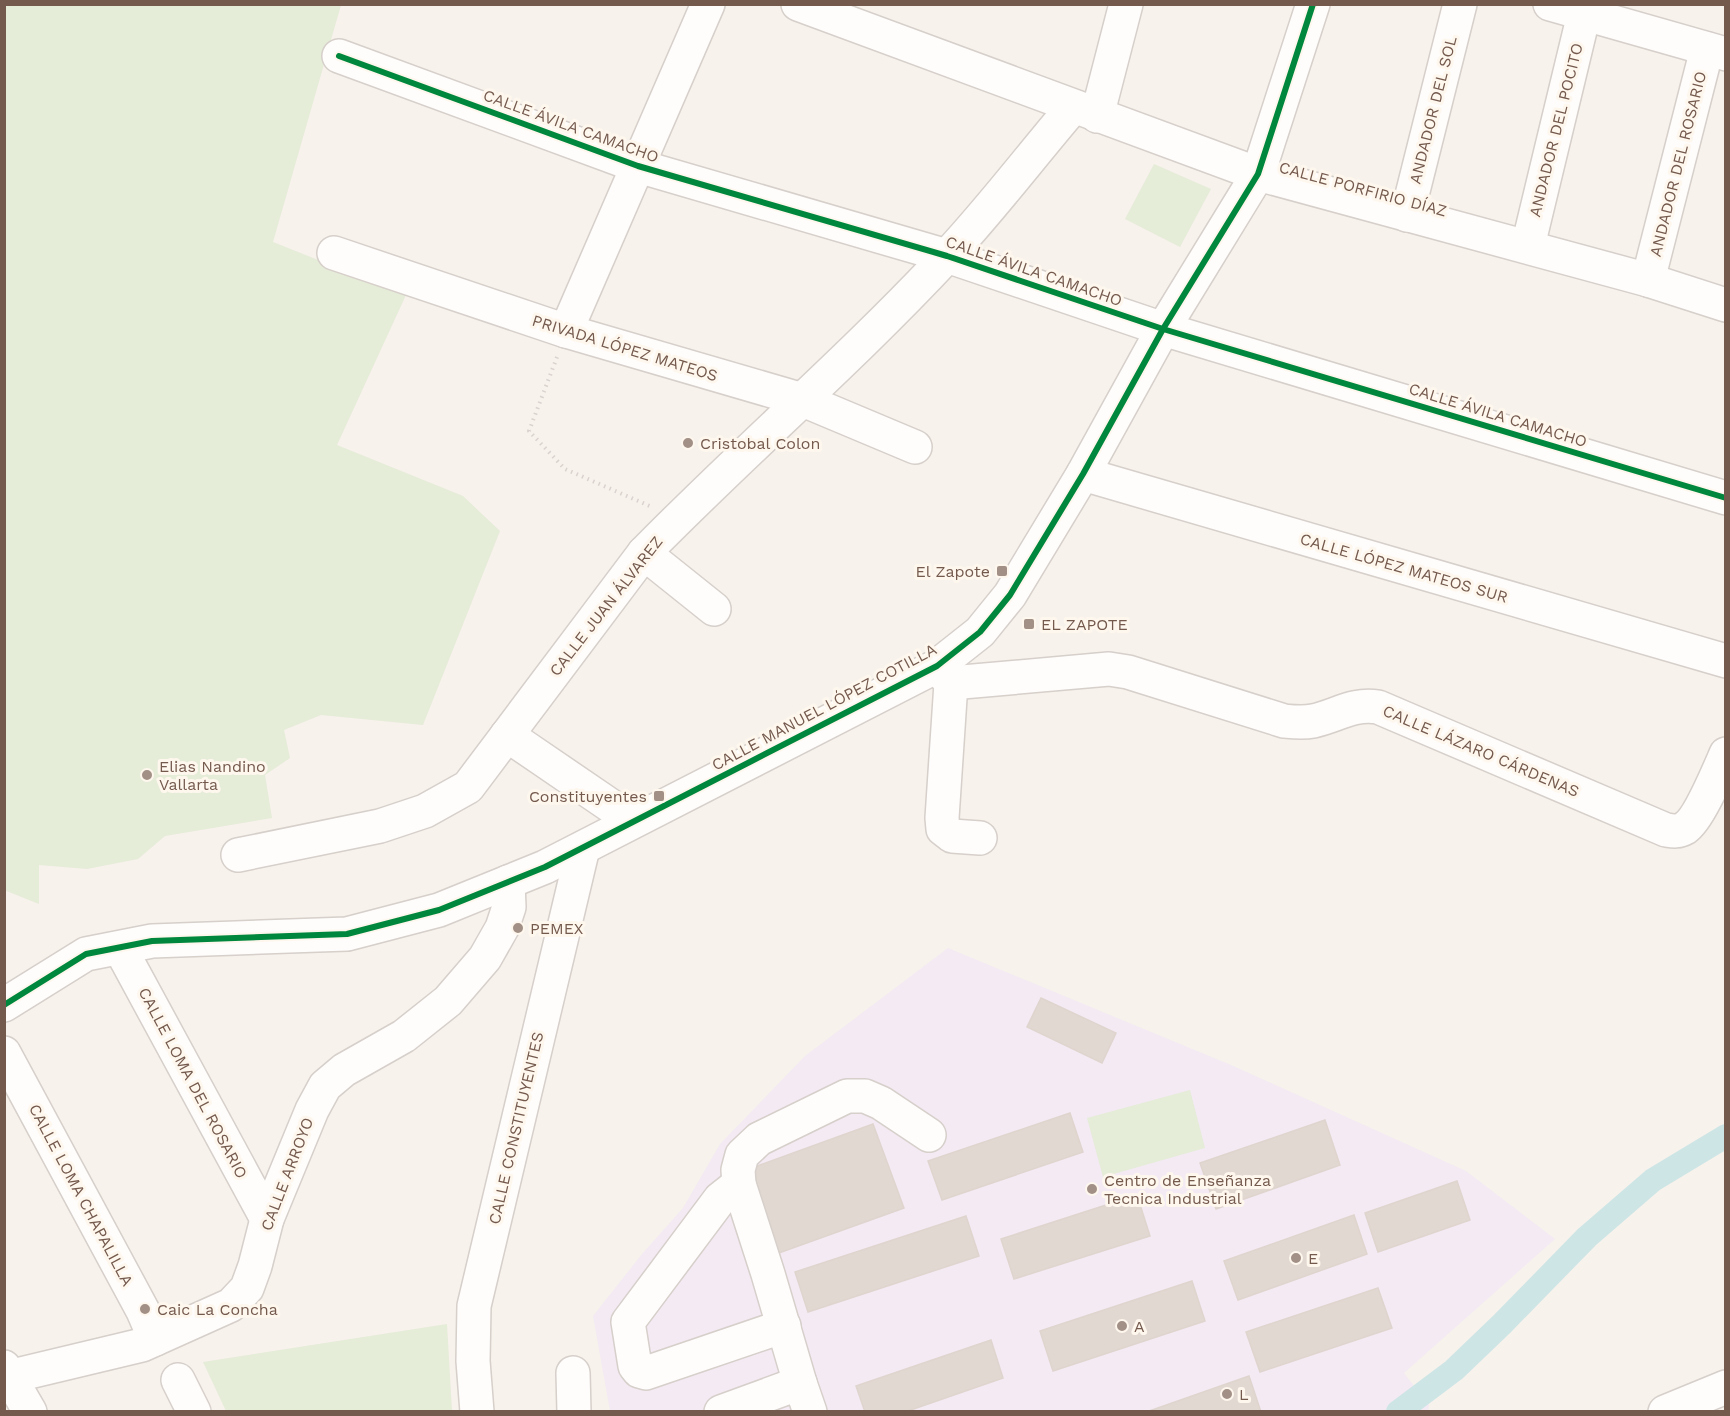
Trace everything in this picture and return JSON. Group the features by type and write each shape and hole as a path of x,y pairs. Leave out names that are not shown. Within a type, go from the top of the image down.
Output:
{"street":[{"path":"566,331 708,4"},
{"name":"CALLE PORFIRIO DÍAZ","path":"798,4 1258,174 1528,246 1648,280 1725,306"},
{"name":"CALLE JUAN ÁLVAREZ","path":"238,855 380,826 425,811 468,787 644,553 803,400 947,256 1085,111 1126,4"},
{"name":"CALLE MANUEL LÓPEZ COTILLA","path":"4,1005 86,954 152,941 347,934 439,910 545,867 633,821 944,675 1010,595 1083,474 1163,329 1258,174 1313,4"},
{"name":"ANDADOR DEL SOL","path":"1407,215 1460,4"},
{"path":"1550,4 1604,13 1716,51"},
{"name":"ANDADOR DEL POCITO","path":"1528,246 1604,13"},
{"name":"ANDADOR DEL ROSARIO","path":"1648,280 1716,51"},
{"name":"CALLE ÁVILA CAMACHO","path":"339,56 638,166 947,256 1163,329 1725,498"},
{"name":"PRIVADA LÓPEZ MATEOS","path":"334,253 566,331 803,400 915,447"},
{"name":"CALLE LÓPEZ MATEOS SUR","path":"1083,474 1725,661"},
{"path":"644,553 714,609"},
{"name":"CALLE LÁZARO CÁRDENAS","path":"944,675 1109,669 1128,672 1284,721 1300,723 1314,721 1352,707 1364,705 1378,707 1666,830 1676,831 1686,827 1718,794"},
{"path":"944,675 943,829 952,836 980,838"},
{"path":"507,735 633,821"},
{"path":"1718,794 1725,754"},
{"name":"CALLE CONSTITUYENTES","path":"477,1412 473,1361 474,1306 583,848"},
{"name":"CALLE ARROYO","path":"6,1374 142,1345 231,1305 247,1288 267,1219 312,1110 325,1086 344,1070 404,1036 448,1001 485,958 502,928 509,907 508,882"},
{"name":"CALLE LOMA DEL ROSARIO","path":"120,948 267,1219"},
{"name":"CALLE LOMA CHAPALILLA","path":"4,1053 143,1311 155,1339"},
{"path":"721,1412 805,1397 739,1184 738,1170 742,1155 759,1139 847,1096 865,1096 881,1103 929,1135"},
{"path":"739,1184 720,1199 628,1323 635,1366 639,1371 646,1373 784,1326"},
{"path":"573,1372 574,1412"},
{"path":"6,1374 30,1412"},
{"path":"178,1380 194,1412"},
{"path":"1665,1412 1725,1387"}],"path":[{"path":"566,331 529,431 565,469 677,519"}],"shaded area":[{"name":"Centro de Enseñanza Tecnica Industrial","path":"948,948 1231,1065 1466,1171 1555,1239 1404,1373 1429,1405 1428,1411 610,1411 593,1316 642,1254 683,1208 720,1144 805,1056"}],"green space":[{"path":"4,5 341,5 273,242 406,295 337,445 463,496 500,531 423,725 321,715 284,730 290,758 265,775 272,818 165,836 138,859 87,869 39,865 39,904 4,890"},
{"path":"1154,164 1211,189 1180,247 1125,219"},
{"path":"1190,1090 1205,1148 1103,1177 1087,1118"},
{"path":"447,1324 452,1411 226,1411 203,1362"}],"building":[{"path":"1041,998 1116,1033 1102,1063 1027,1027"},
{"path":"1070,1113 1083,1152 942,1200 928,1161"},
{"path":"1325,1120 1340,1165 1216,1209 1200,1163"},
{"path":"873,1124 904,1208 776,1254 746,1170"},
{"path":"1457,1181 1470,1220 1378,1252 1365,1213"},
{"path":"1137,1195 1150,1236 1014,1279 1001,1239"},
{"name":"E","path":"1354,1215 1367,1254 1238,1300 1224,1261"},
{"path":"966,1216 979,1256 808,1312 795,1272"},
{"name":"A","path":"1192,1281 1205,1321 1053,1371 1040,1331"},
{"path":"1378,1288 1392,1328 1260,1372 1246,1332"},
{"path":"991,1340 1003,1378 905,1412 865,1412 856,1386"},
{"name":"L","path":"1249,1376 1261,1412 1149,1412 1149,1411"}],"waterway":[{"path":"1398,1412 1454,1370 1587,1237 1653,1180 1726,1136"}],"cycle path":[{"path":"4,1005 86,954 152,941 347,934 439,910 545,867 937,666 980,632 1010,595 1083,474 1163,329 1258,174 1313,4"},
{"path":"339,56 638,166 947,256 1163,329 1726,498"}],"place":[{"name":"Cristobal Colon","path":"688,443"},
{"name":"El Zapote","path":"1002,571"},
{"name":"EL ZAPOTE","path":"1029,624"},
{"name":"Elias Nandino Vallarta","path":"147,775"},
{"name":"Constituyentes","path":"659,796"},
{"name":"PEMEX","path":"518,928"},
{"name":"Centro de Enseñanza Tecnica Industrial","path":"1092,1189"},
{"name":"E","path":"1296,1258"},
{"name":"Caic La Concha","path":"145,1309"},
{"name":"A","path":"1122,1326"},
{"name":"L","path":"1227,1394"}]}
